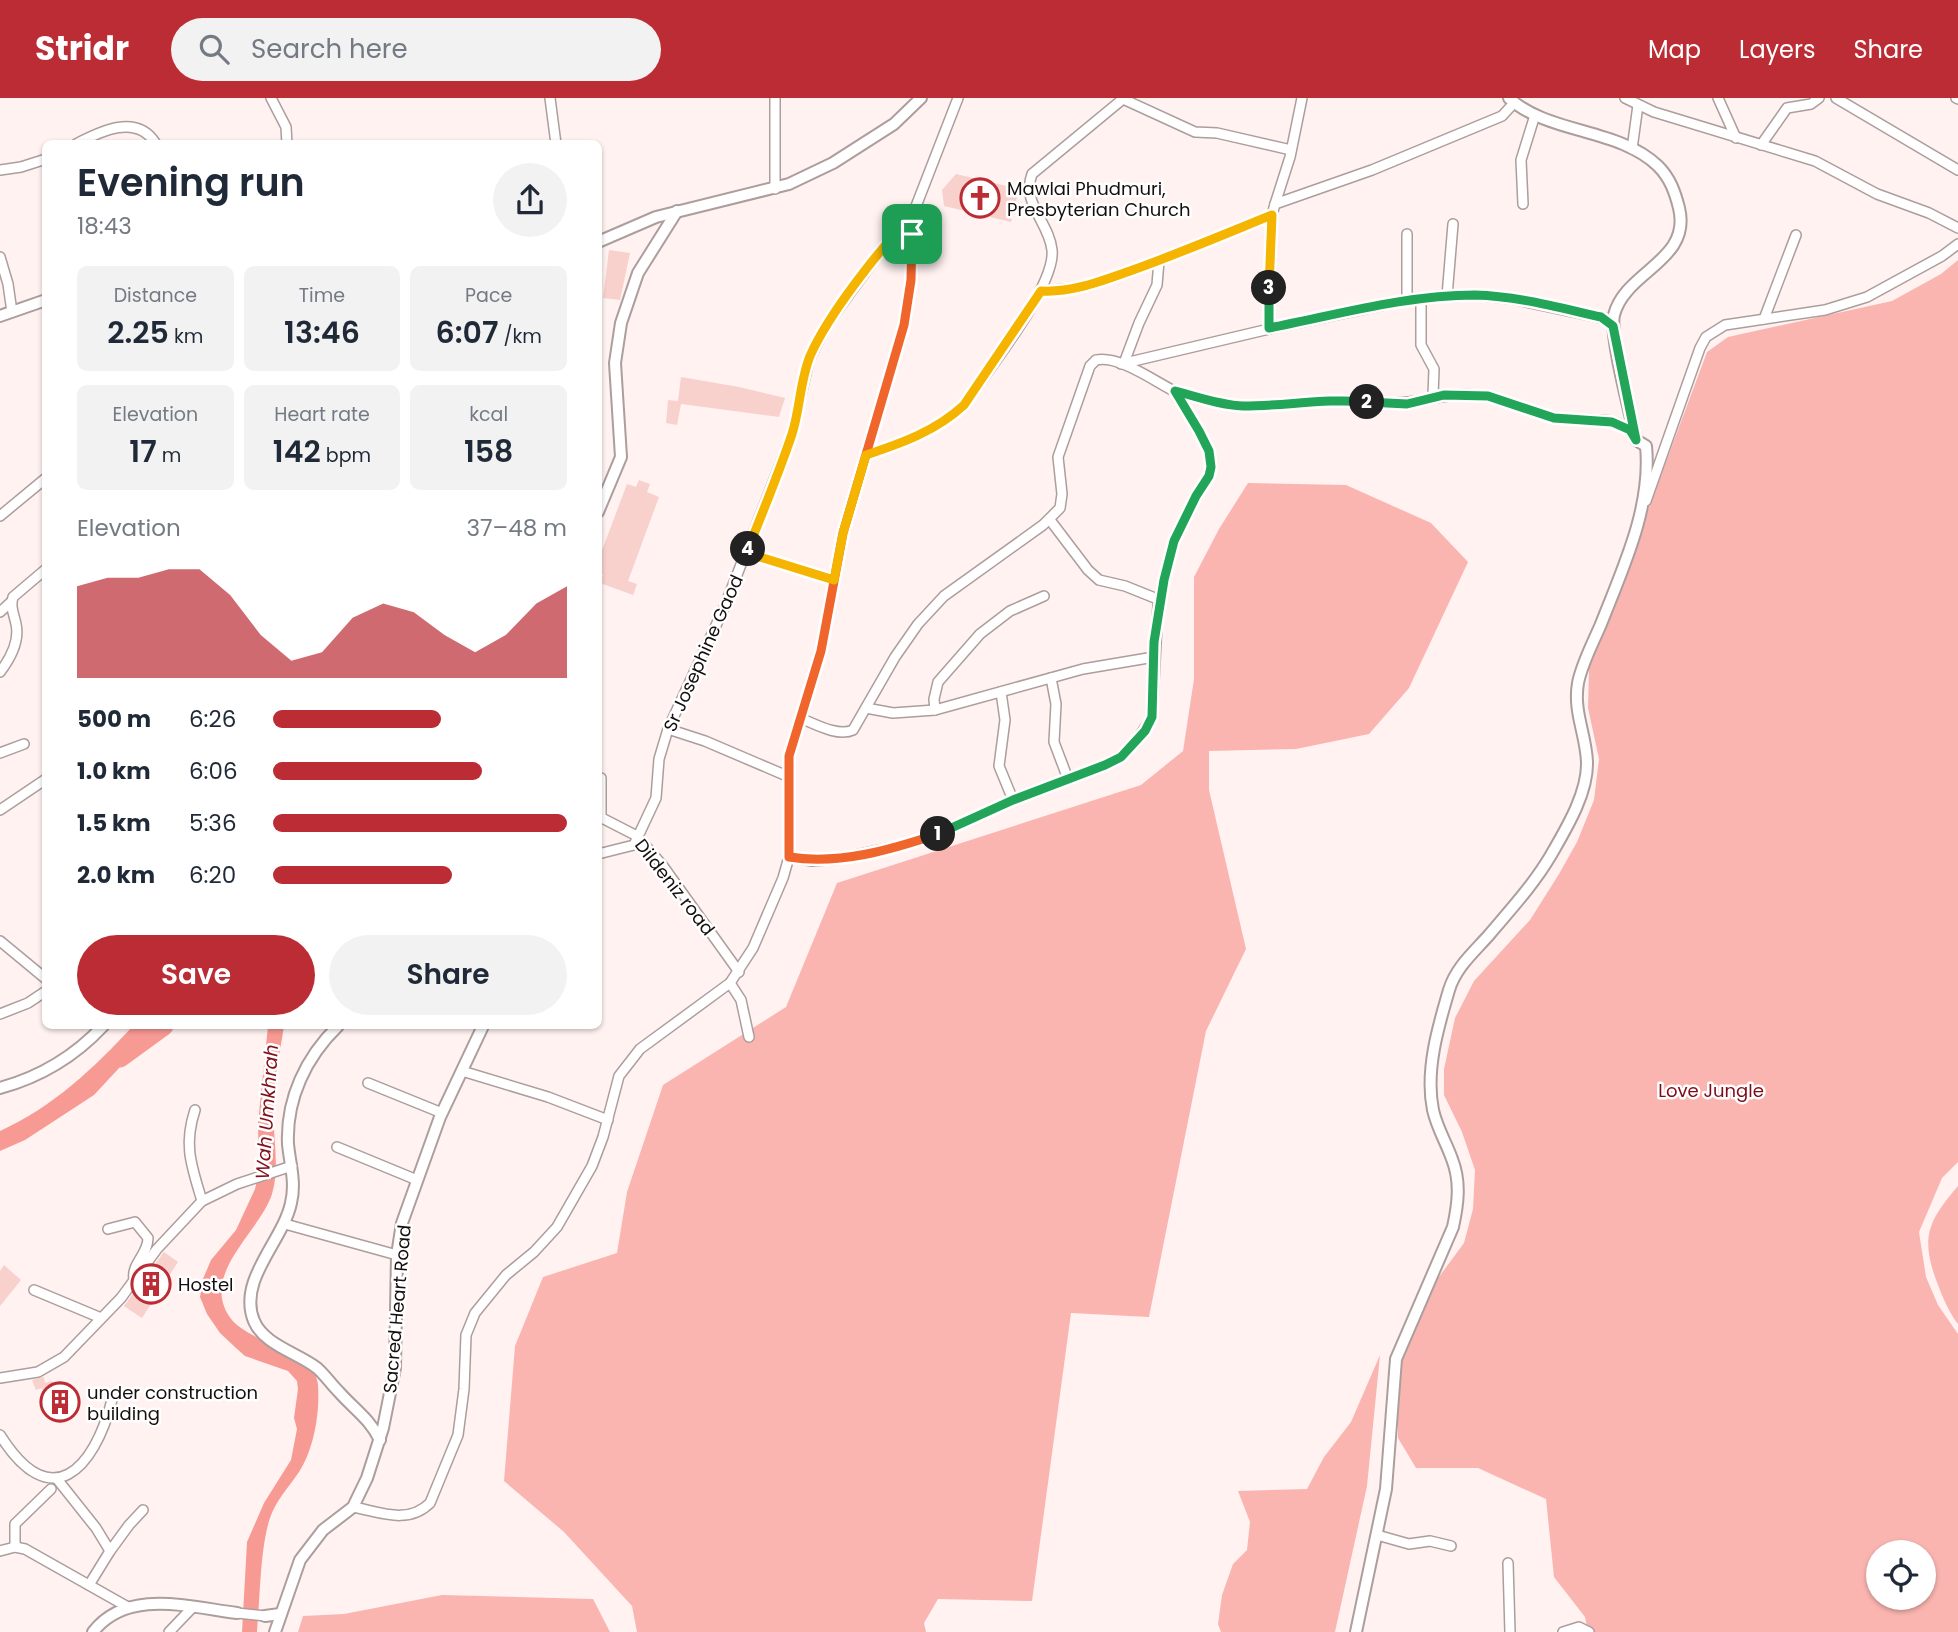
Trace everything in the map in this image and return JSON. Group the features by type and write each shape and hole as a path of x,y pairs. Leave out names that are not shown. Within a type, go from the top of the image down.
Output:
{"street":[{"path":"271,98 286,127 287,140"},
{"path":"550,98 555,140"},
{"path":"775,98 775,189"},
{"path":"602,240 677,211 775,189 833,163 894,124 921,98"},
{"name":"Sr Josephine Gaod","path":"638,836 656,798 659,759 668,729 747,553 792,434 814,348 826,326 890,238 913,214 958,98"},
{"path":"1625,98 1638,105 1736,138 1815,161 1877,194 1929,213 1958,228"},
{"path":"1718,98 1736,138"},
{"path":"1761,145 1787,108 1811,104 1819,98"},
{"path":"1836,98 1958,170"},
{"path":"866,455 919,436 950,418 964,405 1047,278 1052,251 1028,194 1032,174 1124,99 1195,132 1217,133 1292,150"},
{"path":"1269,328 1272,215 1305,99"},
{"path":"1275,204 1372,170 1502,116 1512,100 1535,115 1632,149 1657,165 1670,181 1682,219 1674,248 1630,286 1619,300 1613,318 1636,440"},
{"path":"1632,149 1638,105"},
{"path":"1523,204 1521,160 1535,115"},
{"path":"85,140 112,128 128,126 149,134 153,140"},
{"path":"0,170 42,160"},
{"path":"602,502 621,457 615,363 621,323 638,273 677,211"},
{"path":"275,1632 300,1560 323,1530 353,1507 389,1516 404,1516 423,1510 430,1503 458,1435 464,1389 465,1346 470,1323 500,1282 557,1227 592,1166 619,1076 628,1062 674,1022 730,983 758,937 789,857 789,756 821,651 843,533 904,325 911,280 913,214"},
{"path":"1041,291 1071,289 1159,261 1272,215"},
{"path":"1447,296 1453,224"},
{"path":"1407,234 1407,301"},
{"path":"1764,319 1796,235"},
{"path":"1356,1632 1390,1463 1396,1359 1453,1227 1458,1206 1453,1162 1437,1125 1431,1093 1433,1056 1450,986 1461,966 1532,883 1551,854 1578,801 1587,763 1576,713 1578,681 1641,516 1681,398 1706,337 1725,325 1825,310 1867,297 1942,257 1958,244"},
{"path":"0,257 12,312"},
{"path":"1123,364 1157,285 1159,261"},
{"path":"1123,364 1269,328 1407,301 1447,296 1512,299 1601,317 1613,326"},
{"path":"1421,299 1421,351 1434,369 1433,396"},
{"path":"0,316 42,301"},
{"path":"800,718 846,733 853,730 903,646 944,596 1050,520 1060,508 1062,499 1058,457 1090,366 1102,359 1123,364 1175,391 1219,404 1244,406 1344,400 1407,404 1433,396 1488,396 1554,418 1604,419 1627,428 1636,440 1646,446 1648,461 1641,516"},
{"path":"789,857 812,861 837,859 907,844 942,833 1013,800 1121,757 1145,731 1152,717 1160,600 1174,541 1209,476 1211,467 1209,451 1175,391"},
{"path":"0,516 42,481"},
{"path":"1050,520 1088,570 1099,580 1125,586 1160,600"},
{"path":"747,553 834,580"},
{"path":"0,612 11,602 15,592 42,572"},
{"path":"935,710 938,682 980,634 1010,611 1044,596"},
{"path":"0,672 12,653 16,640 11,602"},
{"path":"866,708 893,713 935,710 1051,678 1154,657"},
{"path":"1051,678 1056,704 1055,742 1068,779"},
{"path":"1001,692 1006,720 999,766 1013,800"},
{"path":"668,729 705,741 787,776"},
{"path":"0,753 24,744"},
{"path":"0,810 42,782"},
{"name":"Dildeniz road","path":"602,817 638,836 663,866 739,972"},
{"path":"602,853 632,847 638,836"},
{"path":"0,941 42,976"},
{"path":"730,983 741,1000 749,1037"},
{"path":"0,1014 28,1003 42,994"},
{"path":"0,1088 62,1061 82,1048 100,1029"},
{"path":"335,1029 311,1056 295,1094 289,1130 294,1185 285,1224 252,1283 250,1298 254,1322 271,1340 318,1369 372,1424 380,1440"},
{"name":"Sacred Heart Road","path":"353,1507 367,1478 380,1440 395,1368 397,1255 402,1223 442,1113 482,1029"},
{"path":"462,1071 548,1097 608,1119"},
{"path":"368,1083 442,1113"},
{"path":"195,1110 189,1126 188,1153 202,1201"},
{"path":"337,1147 417,1180"},
{"path":"0,1378 38,1372 64,1357 202,1201 257,1176 292,1166"},
{"path":"108,1229 135,1222 148,1238 147,1248 134,1269 134,1280"},
{"path":"285,1224 397,1255"},
{"path":"34,1290 101,1318"},
{"path":"0,1435 26,1468 39,1476 57,1479 73,1473 93,1452 104,1430 112,1400"},
{"path":"57,1479 96,1528 110,1551"},
{"path":"15,1547 15,1524 51,1489"},
{"path":"89,1585 129,1525 144,1510"},
{"path":"1377,1535 1409,1544 1430,1541 1451,1546"},
{"path":"0,1551 15,1547 25,1549 126,1606"},
{"path":"1508,1563 1510,1632"},
{"path":"93,1632 106,1617 126,1606 145,1604 264,1616 280,1614"},
{"path":"169,1632 191,1608"},
{"path":"1563,1632 1578,1627 1589,1632"}],"green space":[{"name":"Love Jungle","path":"1958,260 1958,1162 1942,1178 1919,1232 1926,1277 1938,1305 1958,1334 1958,1632 1588,1632 1585,1617 1554,1577 1546,1499 1478,1468 1416,1468 1398,1438 1398,1371 1430,1289 1464,1243 1473,1209 1475,1170 1462,1132 1444,1095 1444,1069 1455,1018 1474,981 1530,920 1577,842 1594,800 1599,759 1588,708 1589,668 1707,352 1728,337 1892,301 1941,274"},
{"path":"1248,483 1346,485 1431,523 1468,562 1409,688 1369,734 1296,749 1209,751 1209,790 1246,949 1206,1031 1149,1317 1071,1313 1032,1601 938,1599 924,1623 926,1632 637,1632 632,1606 564,1532 504,1481 515,1346 543,1277 617,1253 627,1192 663,1085 786,1007 837,883 1141,785 1183,751 1194,679 1194,577 1219,529"},
{"path":"1958,1186 1958,1324 1947,1306 1932,1269 1928,1243 1933,1221"},
{"path":"1380,1355 1367,1486 1335,1632 1221,1632 1218,1624 1222,1595 1233,1564 1247,1550 1250,1522 1238,1491 1307,1489 1324,1457 1351,1422"},
{"path":"442,1595 593,1599 610,1632 298,1632 303,1616 344,1614"}],"water":[{"path":"130,1029 155,1029 94,1095 25,1140 0,1151 0,1131 55,1098 103,1057"},
{"path":"268,1029 283,1029 273,1099 276,1163 272,1194 227,1269 222,1284 222,1300 229,1316 238,1325 306,1364 318,1385 318,1407 312,1442 304,1463 278,1502 269,1521 262,1561 257,1632 242,1632 247,1542 264,1503 291,1460 297,1429 294,1418 297,1381 288,1371 245,1356 220,1333 207,1314 200,1297 203,1279 211,1260 236,1230 255,1189 259,1173 258,1123"}],"building":[{"name":"Mawlai Phudmuri, Presbyterian Church","path":"956,174 1019,189 1011,222 944,206 942,190"},
{"path":"609,250 630,253 620,300 603,298"},
{"path":"681,377 785,398 779,417 681,404 677,425 666,423 668,400 678,401"},
{"path":"639,480 650,484 647,492 659,497 628,581 637,584 633,595 602,584 602,550 627,484 636,487"},
{"name":"Hostel","path":"164,1252 178,1262 142,1318 124,1306"},
{"path":"4,1265 21,1280 0,1306 0,1271"},
{"path":"44,1377 45,1383 52,1381 58,1400 64,1395 71,1412 52,1421 43,1408 50,1404 42,1388 36,1390 32,1380"}],"waterway":[{"name":"Wah Umkhrah","path":"120,1058 160,1029"}],"place":[{"name":"Mawlai Phudmuri, Presbyterian Church","path":"980,198"},
{"name":"Hostel","path":"151,1284"},
{"name":"under construction building","path":"60,1402"}],"route":[{"path":"912,234 911,280 897,355 861,466 843,533 821,651 789,756 789,857 812,861 837,859 907,844 942,833 1013,800 1121,757 1145,731 1152,717 1158,606 1174,541 1209,476 1212,461 1199,431 1175,391 1219,404 1244,406 1344,400 1407,404 1433,396 1471,394 1488,396 1554,418 1604,419 1627,428 1636,440 1613,326 1601,317 1512,299 1476,295 1413,299 1269,328 1272,215 1111,278 1055,292 1041,291 964,405 950,418 919,436 866,455 843,533 834,580 747,553 792,434 802,386 814,348 826,326 890,238 913,214 912,234"}]}
